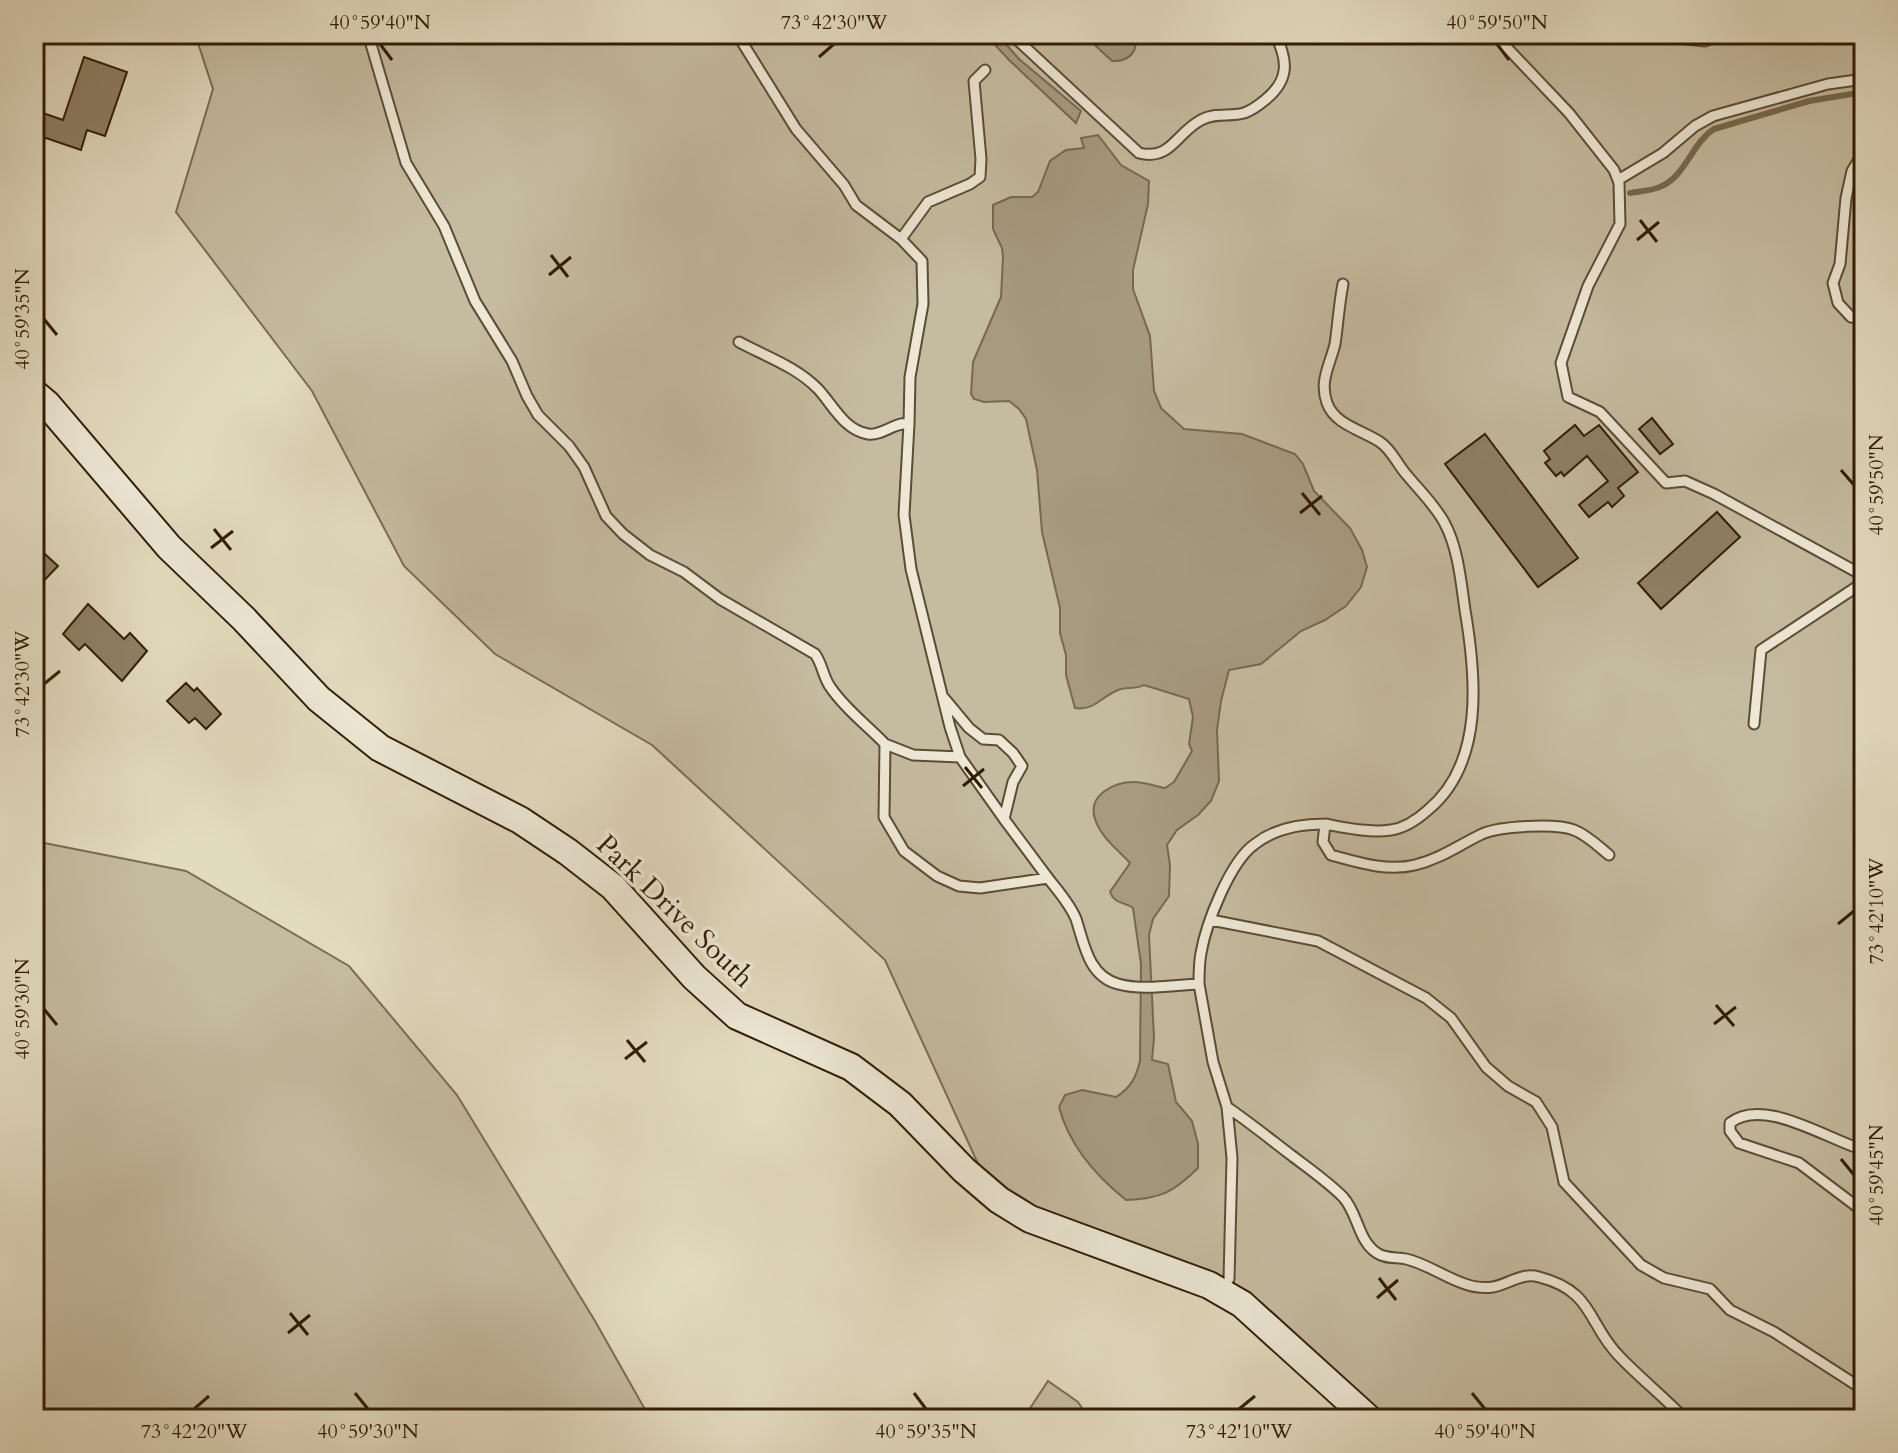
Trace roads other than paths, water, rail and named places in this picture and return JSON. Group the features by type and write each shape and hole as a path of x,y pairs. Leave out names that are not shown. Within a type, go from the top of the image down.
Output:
{"street":[{"name":"Park Drive South","path":"34,393 47,404 169,547 244,619 319,699 380,748 520,820 568,852 613,887 694,977 737,1016 851,1067 900,1104 964,1170 999,1200 1030,1219 1209,1285 1242,1304 1369,1419"}],"lane":[{"path":"368,34 406,163 444,226 475,301 512,361 527,396 538,415 569,446 584,467 606,516 650,555 684,572 720,599 815,654 824,667 827,683 841,702 885,744 913,755 960,757"},
{"path":"737,34 796,129 844,185 856,205 901,239 922,261 923,304 910,377 904,515 911,569 960,757 1064,898 1095,969 1115,983 1138,987 1199,984"},
{"path":"1011,34 1139,153 1152,156 1164,151 1201,120 1215,115 1247,112 1273,94 1284,80 1286,60 1275,34"},
{"path":"1494,34 1569,113 1614,170 1618,180 1620,224 1588,286 1561,363 1568,397 1600,412 1666,483 1685,481 1714,494 1864,576"},
{"path":"1548,34 1633,34"},
{"path":"1642,34 1705,41 1722,34"},
{"path":"901,239 928,202 980,177 974,81 985,70"},
{"path":"1618,180 1647,164 1713,116 1828,84 1864,79"},
{"path":"1864,151 1852,171 1846,198 1840,264 1833,283 1838,303 1851,317 1864,319"},
{"path":"1229,1279 1232,1158 1227,1107 1213,1062 1199,984 1200,954 1232,871 1253,844 1286,829 1325,824 1353,829 1394,830 1414,821 1435,805 1457,772 1472,723 1473,686 1468,627 1445,523 1391,453 1380,442 1341,420 1327,402 1323,380 1335,344 1343,284"},
{"path":"739,342 794,370 818,389 849,426 868,434 885,432 902,423 909,424"},
{"path":"1754,724 1761,650 1864,582"},
{"path":"942,695 969,728 983,739 999,740 1022,766 1013,782 1004,819"},
{"path":"885,744 884,817 904,851 937,876 959,886 980,888 1048,878"},
{"path":"1325,824 1323,842 1331,855 1386,867 1413,866 1431,861 1491,831 1517,828 1567,828 1582,834 1609,855"},
{"path":"1211,920 1318,941 1426,998 1451,1018 1486,1067 1508,1086 1536,1102 1552,1127 1564,1182 1641,1265 1664,1278 1710,1289 1730,1310 1774,1332 1864,1390"},
{"path":"1227,1107 1330,1184 1354,1213 1367,1245 1379,1255 1408,1259 1457,1281 1479,1286 1493,1287 1515,1278 1536,1275 1576,1295 1589,1308 1615,1353 1685,1419"},
{"path":"1864,1150 1774,1115 1739,1116 1730,1123 1730,1131 1739,1143 1799,1163 1864,1212"}],"waterway":[{"path":"1630,193 1655,189 1670,181 1714,129 1809,101 1864,92"}]}
